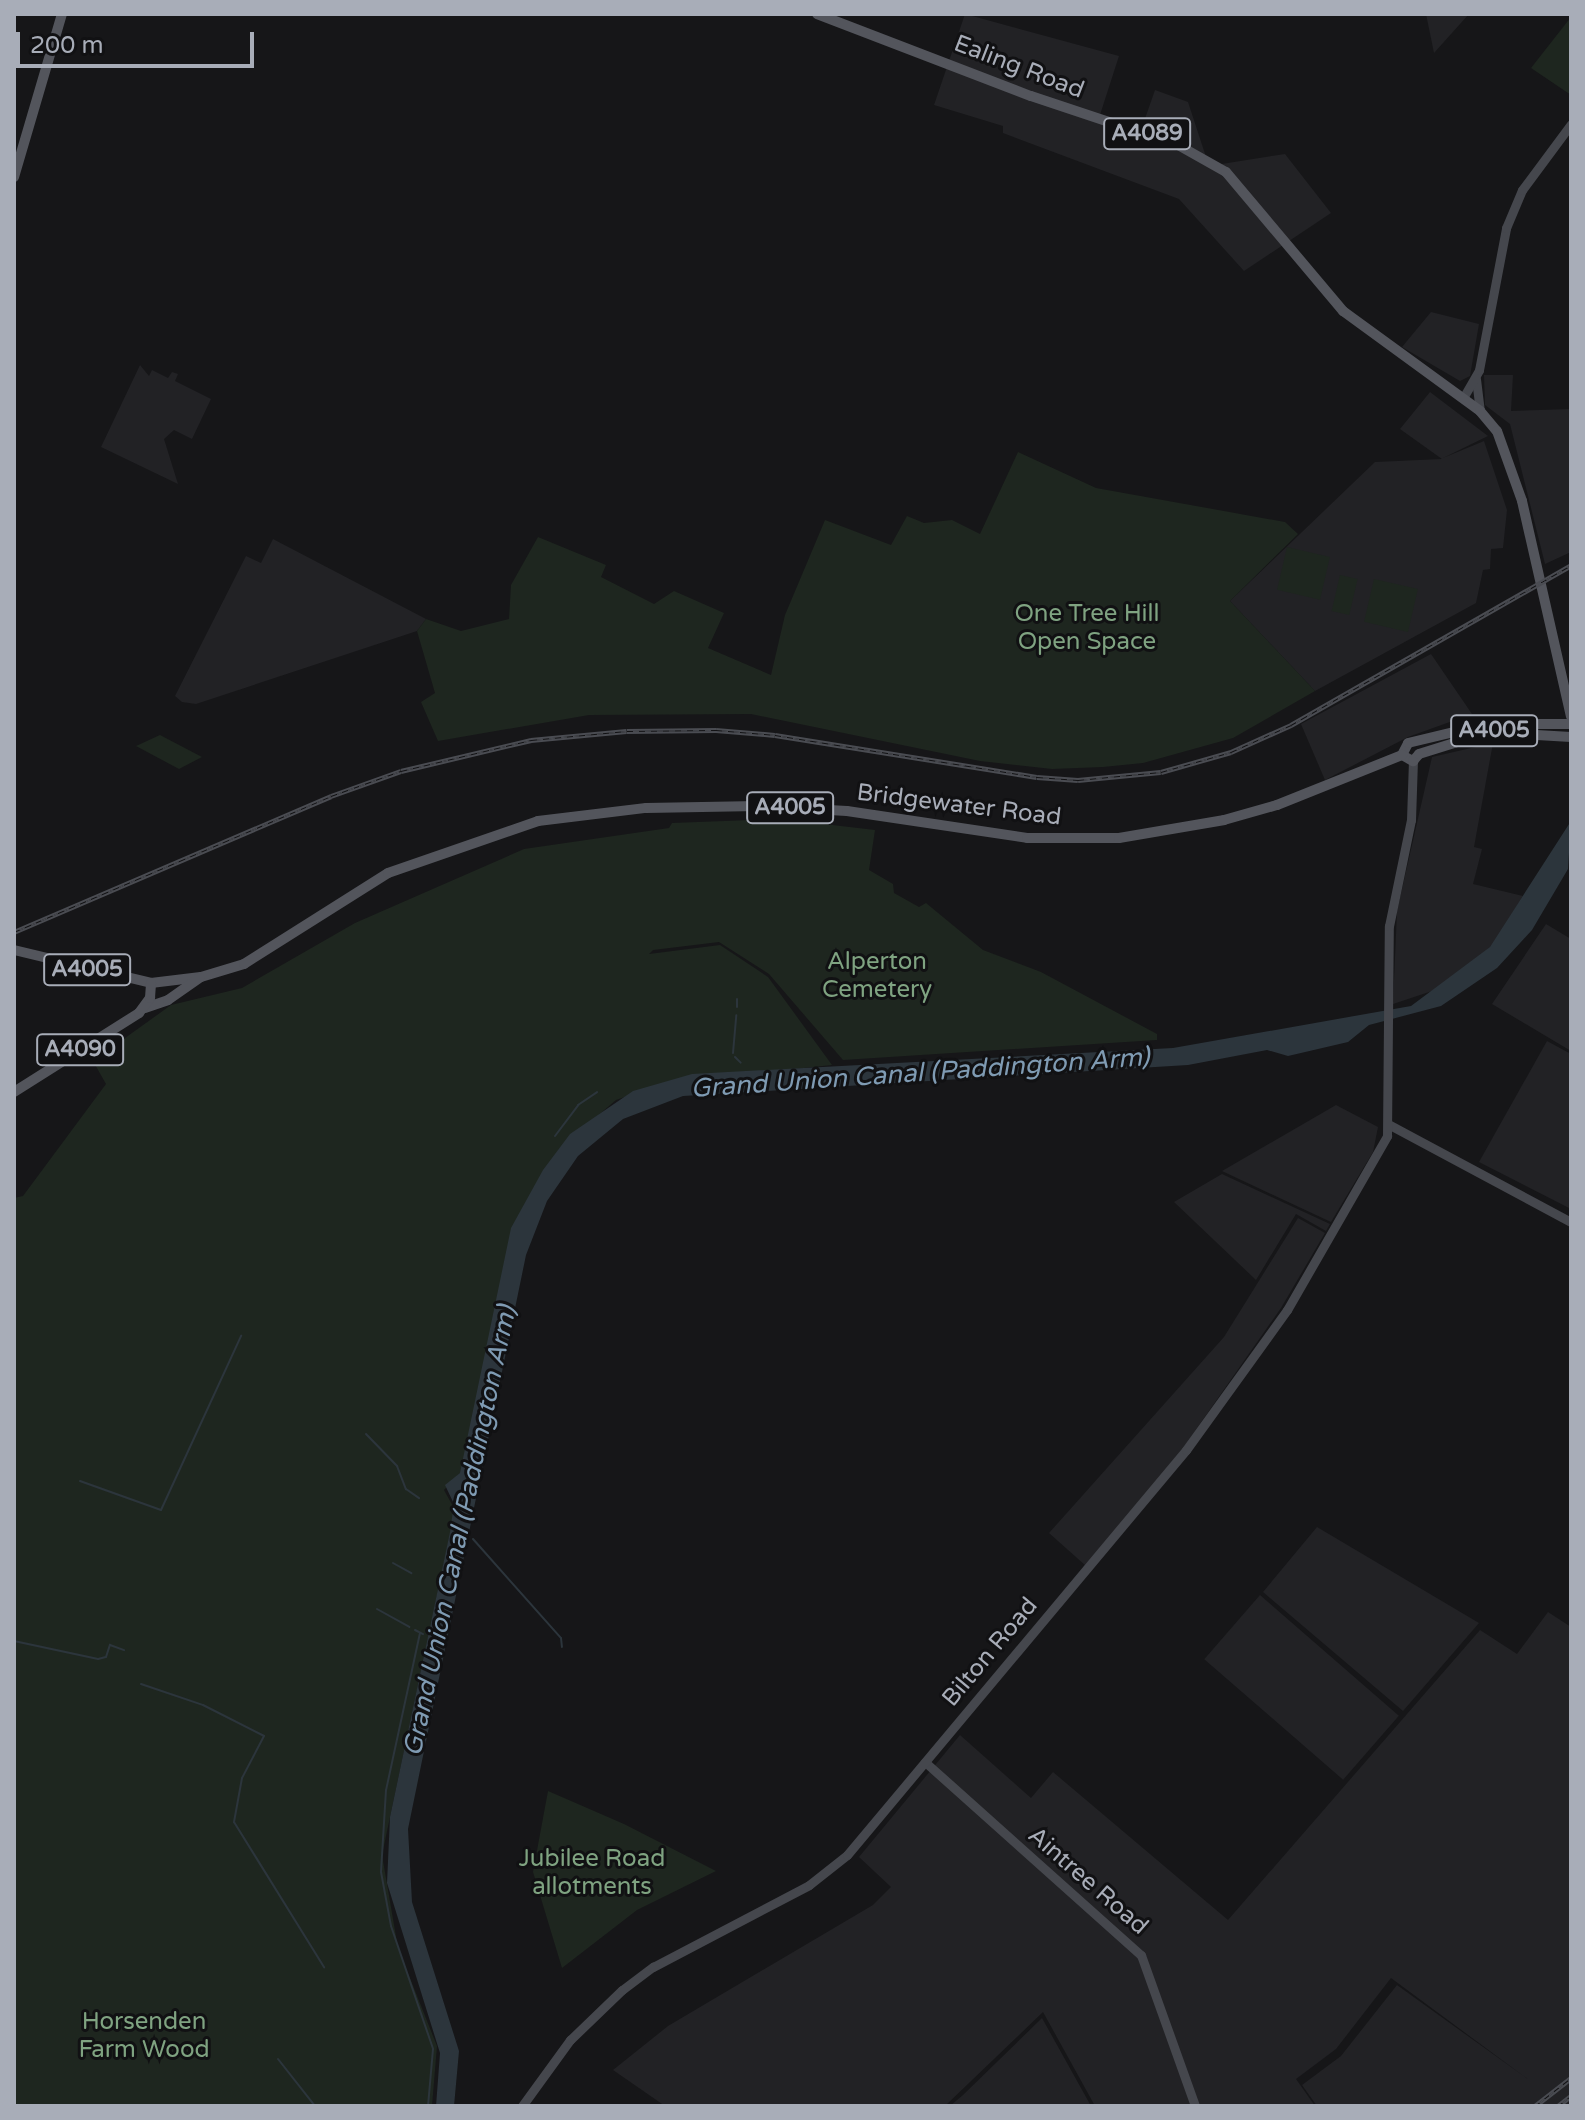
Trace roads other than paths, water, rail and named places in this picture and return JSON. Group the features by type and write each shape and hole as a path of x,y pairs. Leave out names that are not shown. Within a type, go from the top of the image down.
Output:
{"main road":[{"path":"14,177 62,14"},
{"name":"Ealing Road","path":"817,14 1211,160 1343,311 1407,361 1463,398"},
{"name":"A4089","path":"1463,398 1480,411 1502,441 1522,501 1571,717"},
{"name":"A4005","path":"1416,753 1487,724 1571,724"},
{"name":"A4005","path":"1416,753 1489,732 1571,737"},
{"path":"1405,744 1416,753 1402,755 1405,744"},
{"name":"Bridgewater Road","path":"19,952 151,983 201,977 244,964 388,873 538,821 646,808 758,806 847,811 1027,838 1119,838 1224,820 1277,805 1402,755"},
{"name":"Bridgewater Road","path":"145,1008 168,1000 201,977"},
{"name":"A4090","path":"14,1092 145,1008 151,983"}],"street":[{"path":"1480,411 1476,379 1506,228 1522,190 1571,124"},
{"path":"1463,398 1476,379"},
{"name":"Bilton Road","path":"522,2106 570,2040 622,1990 653,1967 824,1874 847,1855 1224,1401 1287,1310 1379,1157 1388,1124 1386,994 1390,913 1411,820 1416,753"},
{"path":"1388,1124 1571,1222"},
{"name":"Aintree Road","path":"925,1762 1141,1955 1195,2106"}],"water":[{"name":"Grand Union Canal (Paddington Arm)","path":"1571,821 1568,869 1532,930 1497,968 1441,1006 1369,1025 1348,1042 1288,1056 1267,1050 1188,1065 683,1096 623,1119 578,1156 547,1201 526,1255 408,1829 412,1902 459,2051 454,2106 436,2106 440,2053 387,1883 390,1817 450,1532 454,1504 445,1485 460,1473 511,1228 543,1170 570,1134 633,1091 692,1074 1173,1048 1411,1006 1490,947"}],"waterway":[{"path":"737,999 737,1007"},
{"path":"733,1053 736,1015"},
{"name":"Grand Union Canal (Paddington Arm)","path":"735,1057 741,1063"},
{"path":"555,1136 578,1105 597,1092"},
{"path":"80,1481 161,1510 241,1336"},
{"path":"366,1434 397,1466 406,1489 419,1498"},
{"name":"Grand Union Canal (Paddington Arm)","path":"473,1539 561,1638 562,1647"},
{"path":"393,1563 411,1573"},
{"path":"377,1609 409,1627"},
{"name":"Grand Union Canal (Paddington Arm)","path":"415,1630 423,1634"},
{"name":"Grand Union Canal (Paddington Arm)","path":"420,1633 386,1790 381,1872 391,1926 433,2049 428,2106"},
{"path":"14,1641 98,1659 106,1657 110,1645 124,1650"},
{"path":"141,1684 203,1705 264,1736 242,1778 234,1822 324,1967"},
{"path":"278,2059 315,2106"}],"railway":[{"path":"14,932 331,796 401,771 531,740 627,731 716,730 775,735 1037,777 1078,780 1161,772 1231,752 1291,725 1571,565"},
{"path":"1535,2106 1571,2078"},
{"path":"1558,2106 1571,2096"}],"park label":[{"name":"One Tree Hill Open Space","path":"1087,628"},
{"name":"Alperton Cemetery","path":"877,976"},
{"name":"Jubilee Road allotments","path":"592,1873"},
{"name":"Horsenden Farm Wood","path":"144,2036"}]}
